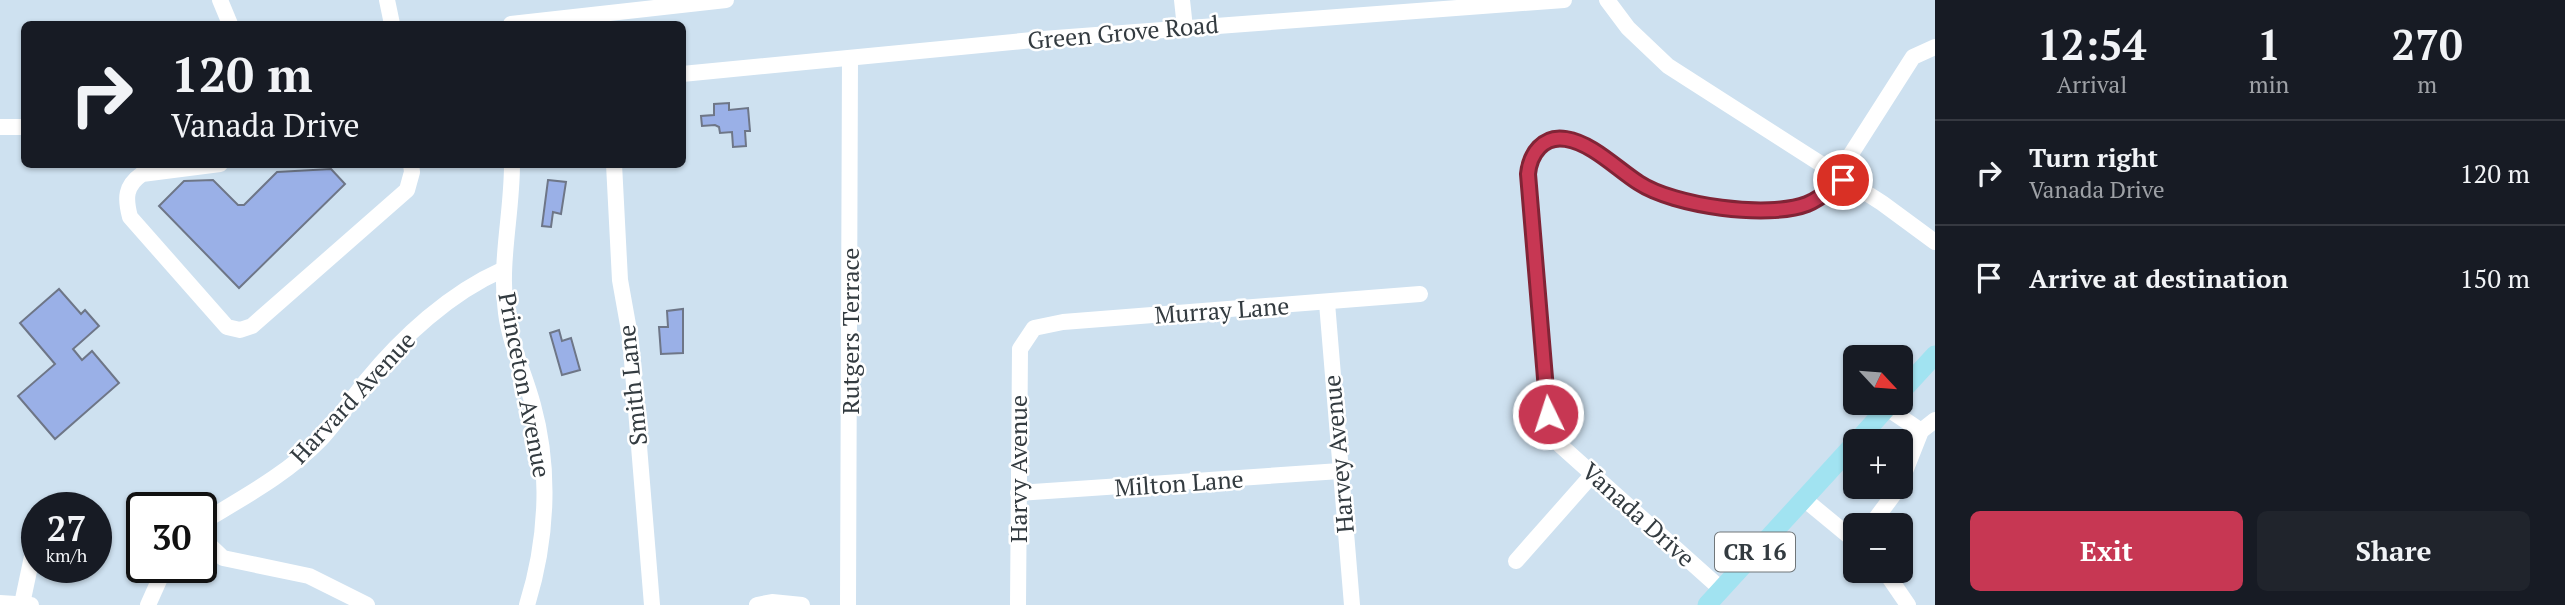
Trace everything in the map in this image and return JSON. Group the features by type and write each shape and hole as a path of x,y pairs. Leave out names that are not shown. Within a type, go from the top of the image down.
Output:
{"main road":[{"path":"1913,379 1935,356"},
{"name":"CR 16","path":"1868,429 1880,415"},
{"name":"CR 16","path":"1707,605 1843,456"}],"street":[{"path":"220,0 229,21"},
{"path":"387,0 392,21"},
{"path":"544,21 642,12 681,3 726,0"},
{"path":"1182,0 1185,28"},
{"name":"Green Grove Road","path":"686,74 1185,28 1383,6 1564,0"},
{"path":"1608,0 1628,27 1668,66 1882,203 1935,242"},
{"path":"1840,178 1913,57 1935,47"},
{"name":"Rutgers Terrace","path":"848,605 850,58"},
{"path":"0,127 21,127"},
{"name":"Vanada Drive","path":"1721,589 1560,445 1548,414 1528,174 1536,150 1555,138 1574,140 1642,186 1686,203 1717,208 1756,209 1807,204 1840,178"},
{"path":"189,168 142,174 133,180 125,197 130,217 227,327 240,330 252,326 407,190 412,168"},
{"name":"Princeton Avenue","path":"512,168 502,270 506,315 533,406 545,485 541,545 527,605"},
{"name":"Smith Lane","path":"614,168 620,280 630,336 652,605"},
{"name":"Harvard Avenue","path":"217,513 281,474 302,457 335,424 366,381 402,342 467,287 502,270"},
{"name":"Murray Lane","path":"1027,335 1034,328 1063,322 1420,295"},
{"name":"Harvey Avenue","path":"1327,303 1352,605"},
{"name":"Harvy Avenue","path":"1018,605 1020,349 1027,335"},
{"path":"1901,415 1921,431"},
{"path":"1913,452 1921,431 1935,420"},
{"name":"Milton Lane","path":"1018,494 1340,471"},
{"path":"1516,561 1592,475"},
{"path":"1804,499 1843,531"},
{"path":"217,552 223,558 309,576 367,605"},
{"path":"22,604 26,583"},
{"path":"146,605 157,583"},
{"path":"1893,583 1908,605"},
{"path":"757,605 772,602 802,605"},
{"path":"0,603 30,605"}],"building":[{"path":"729,103 729,110 748,108 750,131 745,131 746,146 733,147 732,132 720,133 719,127 715,125 702,126 701,116 714,115 714,104"},
{"path":"331,169 345,184 239,288 159,206 184,181 213,180 238,205 244,205 277,172"},
{"path":"548,180 566,182 561,214 553,212 551,227 542,226"},
{"path":"59,289 81,314 85,310 99,326 73,349 82,360 92,351 119,383 55,439 18,396 55,364 20,323"},
{"path":"683,309 683,353 661,354 659,327 668,327 667,311"},
{"path":"559,330 562,341 571,338 580,370 562,375 550,333"}],"route":[{"path":"1548,414 1528,174 1531,158 1544,143 1555,138 1574,140 1642,186 1686,203 1717,208 1756,209 1807,204 1843,180"}]}
